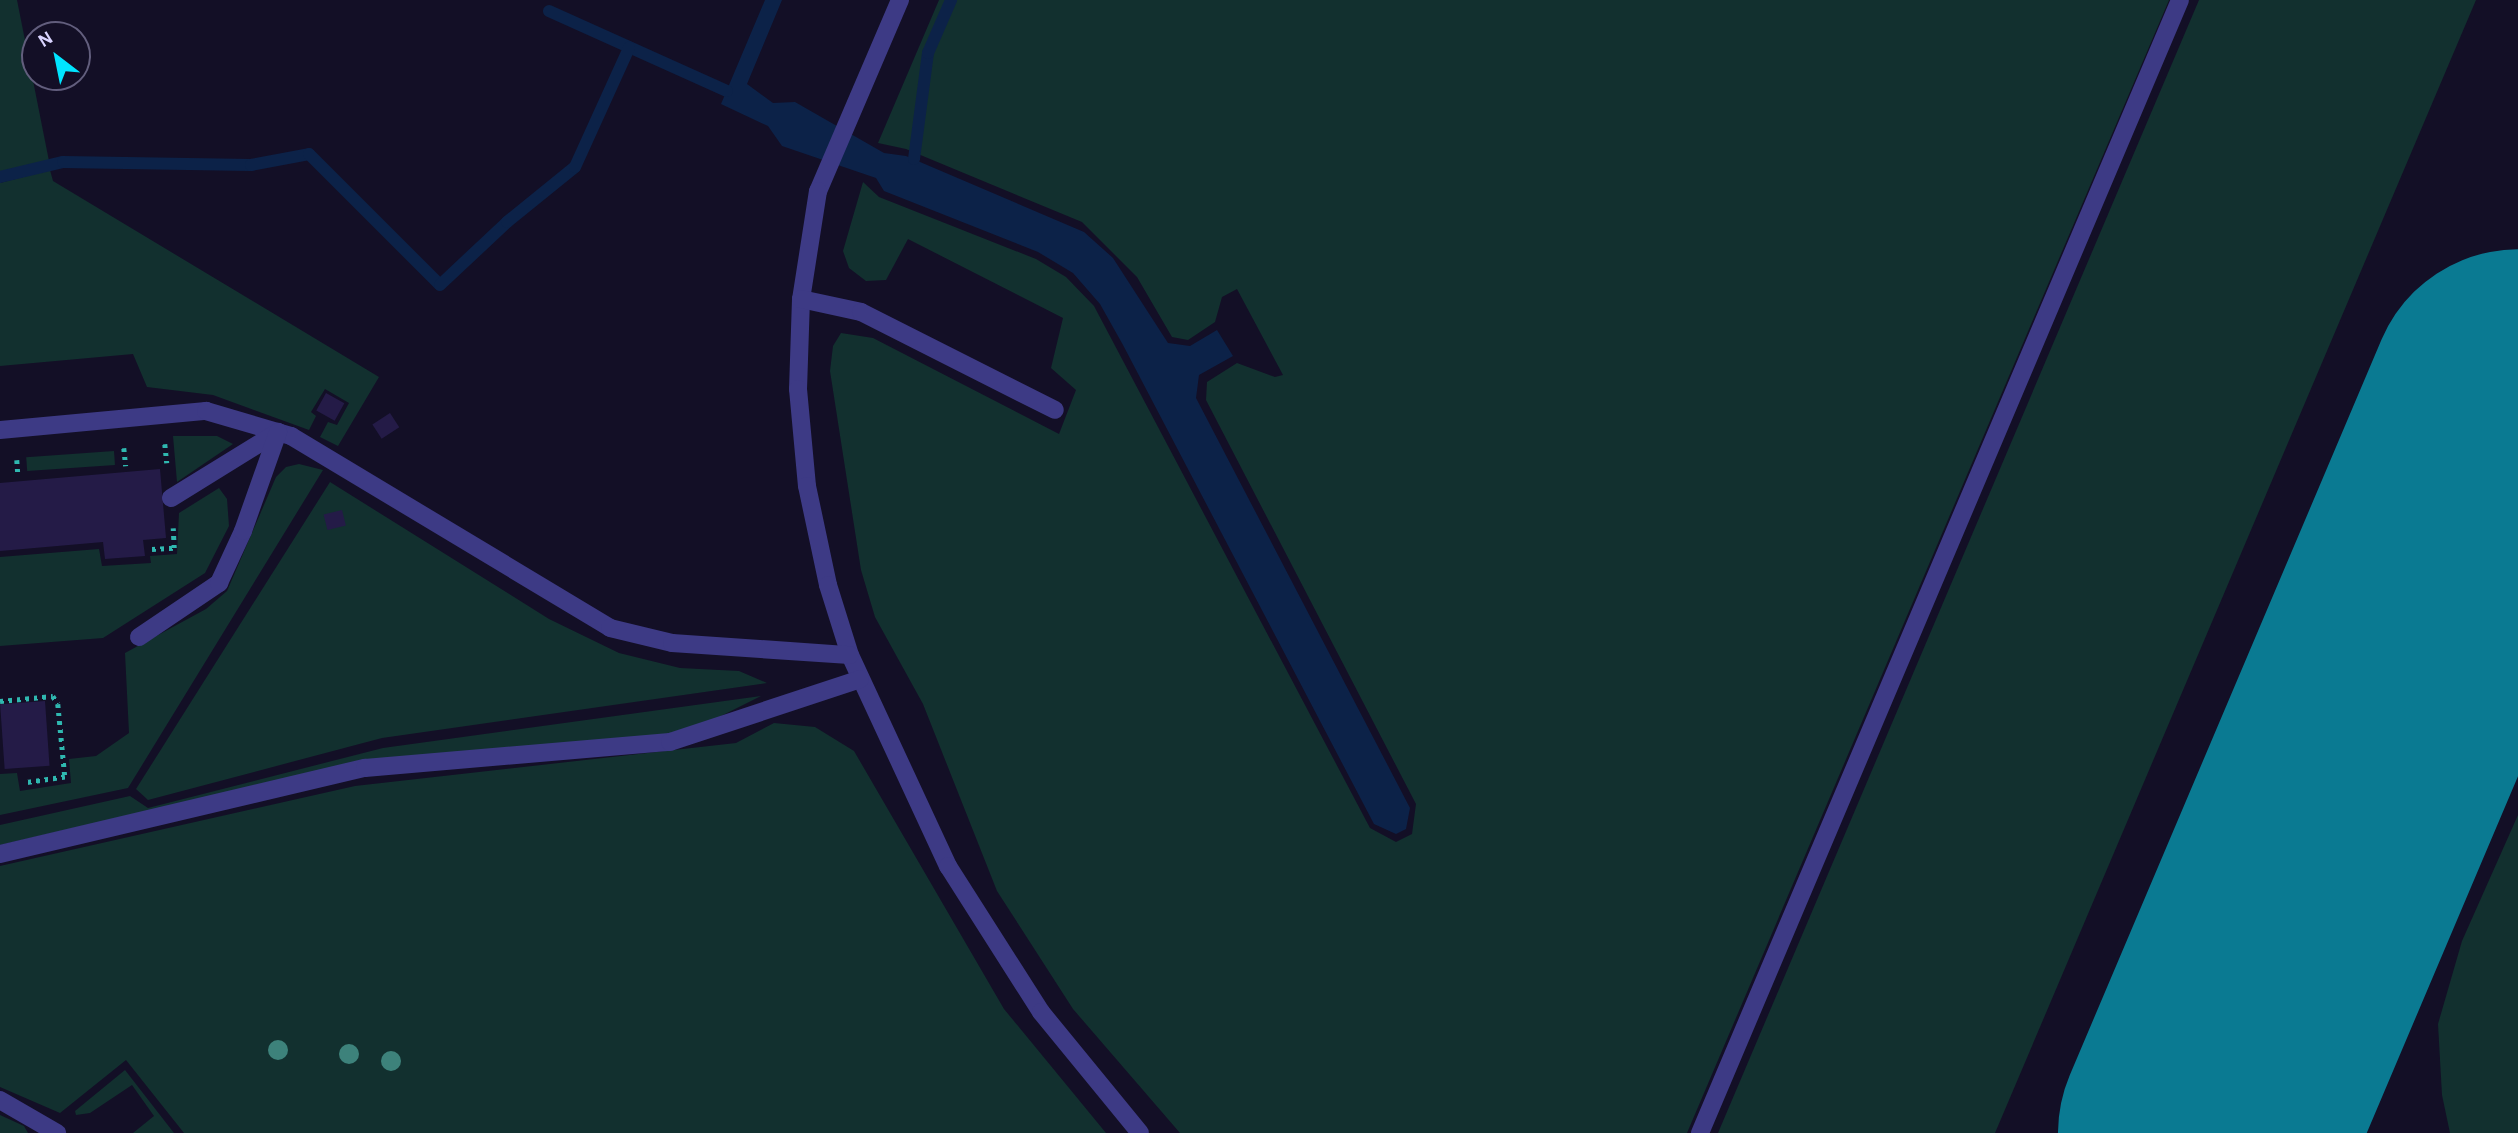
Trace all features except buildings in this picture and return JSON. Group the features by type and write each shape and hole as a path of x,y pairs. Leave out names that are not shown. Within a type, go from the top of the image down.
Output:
{"lane":[{"path":"900,0 818,191 801,299 798,389 807,486 828,585 850,654 948,866 1041,1012 1140,1133"},
{"path":"1700,1133 2180,0"},
{"path":"801,299 861,312 1055,410"},
{"path":"0,429 206,411 278,432 610,628 672,643 850,654"},
{"path":"171,498 278,432"},
{"path":"139,637 219,583 243,531 278,432"},
{"path":"0,854 365,768 670,743 860,680"},
{"path":"0,1100 57,1133"}],"path":[{"path":"151,441 164,440 174,548 152,550"},
{"path":"110,445 137,442"},
{"path":"123,444 126,466"},
{"path":"0,701 53,696 58,705 65,777 23,783"}],"green space":[{"path":"0,0 17,0 21,21 21,91 35,91 49,161 0,172"},
{"path":"939,0 2169,0 1687,1133 1180,1133 1073,1009 997,891 923,704 875,617 861,570 830,371 833,346 841,333 873,338 1059,434 1076,390 1051,368 1063,318 908,239 886,280 866,281 849,268 843,251 863,182 879,197 1036,259 1066,277 1094,306 1370,828 1396,842 1412,834 1416,804 1206,400 1207,382 1237,363 1275,377 1283,375 1237,289 1222,297 1215,322 1188,340 1172,337 1137,277 1082,222 906,149 878,143"},
{"path":"2199,0 2476,0 1995,1133 1718,1133"},
{"path":"50,170 53,181 379,377 338,446 320,437 328,422 337,425 349,403 325,389 311,412 316,416 309,430 213,395 147,387 133,354 0,366 0,183"},
{"path":"173,436 217,436 233,444 177,482"},
{"path":"114,451 115,465 27,471 26,457"},
{"path":"299,464 323,470 128,788 0,815 0,774 17,773 20,791 71,783 69,759 96,756 129,733 125,653 206,609 227,591 276,477 286,467"},
{"path":"330,482 549,619 619,653 680,668 739,671 767,683 382,738 148,800 136,789"},
{"path":"219,488 227,499 229,526 205,573 103,638 0,646 0,557 99,549 102,566 151,563 150,556 177,554 179,513"},
{"path":"761,696 699,727 661,735 351,764 0,845 0,825 130,796 148,808 383,748"},
{"path":"774,723 815,727 854,751 1004,1009 1106,1133 184,1133 126,1060 60,1113 0,1087 0,866 355,786 736,743"},
{"path":"2518,815 2518,1133 2450,1133 2442,1095 2438,1024 2462,941"},
{"path":"125,1070 174,1133 133,1133 154,1116 132,1085 90,1113 76,1115 75,1111"},
{"path":"0,1115 24,1126 28,1133 0,1133"}],"water":[{"path":"765,0 782,0 747,84 773,103 795,102 884,153 906,156 1084,232 1113,258 1168,343 1190,346 1217,330 1233,356 1199,375 1196,398 1410,808 1406,829 1396,834 1374,824 1123,345 1100,304 1073,273 1038,252 884,191 876,178 782,146 768,126 721,104"}],"waterway":[{"path":"914,159 928,53 951,0"},
{"path":"549,11 727,91"},
{"path":"0,177 63,162 251,165 309,154 440,285 507,222 575,167 629,48"}],"taxiway":[{"path":"2231,1075 2232,1133"}],"runway":[{"path":"2206,1133 2518,397"}]}
